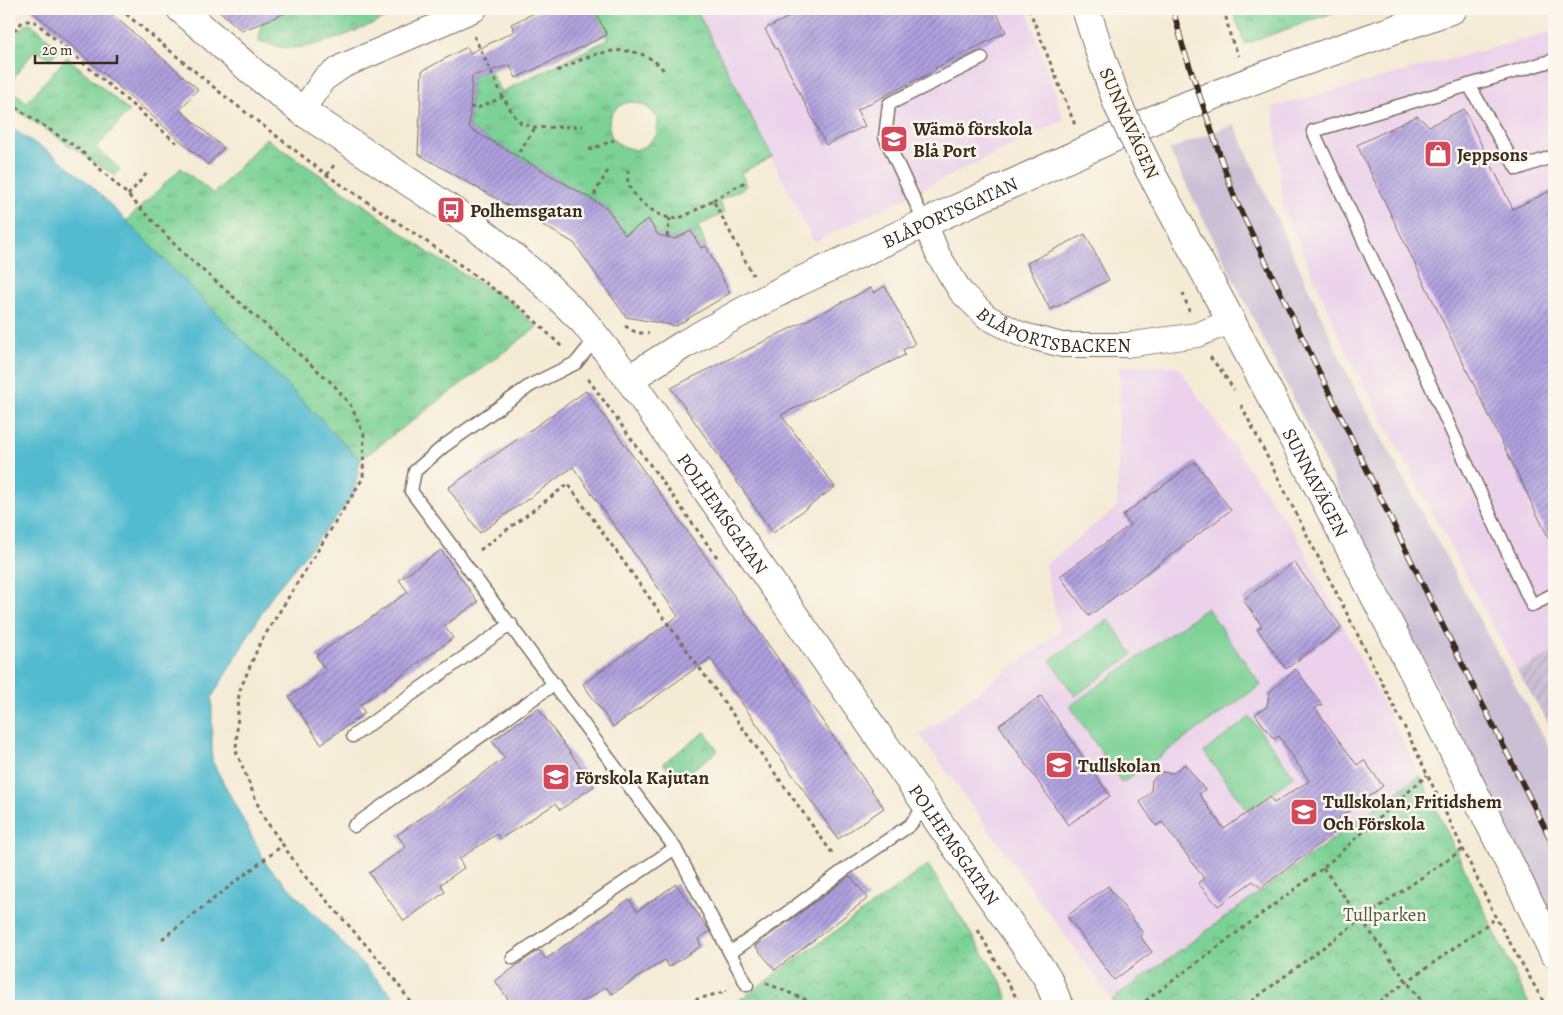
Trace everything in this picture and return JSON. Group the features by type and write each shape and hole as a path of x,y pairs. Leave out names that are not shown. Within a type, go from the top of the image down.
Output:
{"street":[{"name":"POLHEMSGATAN","path":"181,9 235,57 302,110 474,225 540,279 597,337 1047,977 1059,1006"},
{"name":"SUNNAVÄGEN","path":"1086,9 1118,105 1149,169 1232,321 1473,788 1554,953"},
{"name":"BLÅPORTSGATAN","path":"629,380 683,345 780,291 924,223 1175,110 1284,68 1453,9"},
{"path":"302,110 324,79 343,66 469,12"},
{"name":"BLÅPORTSBACKEN","path":"924,223 938,255 961,292 987,317 1020,334 1062,346 1126,344 1197,335 1232,321"}],"lane":[{"path":"924,223 885,137 889,104 982,58"},
{"path":"1554,60 1313,131 1532,605 1554,594"},
{"path":"1469,85 1517,169 1554,156"},
{"path":"597,337 576,363 531,385 444,446 415,471 411,491 675,848 747,985"},
{"path":"353,736 510,624"},
{"path":"354,826 554,684"},
{"path":"730,953 844,870 910,825 926,806"},
{"path":"513,958 675,848"}],"path":[{"path":"120,9 222,94 327,176 445,254 526,312 554,338 576,363 723,566"},
{"path":"1029,9 1078,133"},
{"path":"1224,9 1230,38 1242,61"},
{"path":"469,12 503,97 521,123 535,128 583,126"},
{"path":"9,36 23,21 34,21 178,144"},
{"path":"557,71 592,55 622,50 638,53 651,59 666,72"},
{"path":"470,107 478,108 503,97"},
{"path":"9,102 78,149 128,194 182,252 333,384 351,406 364,435 363,478 260,643 239,692 236,751 262,815 304,875 388,970 413,1006"},
{"path":"519,152 535,128"},
{"path":"589,150 614,140"},
{"path":"594,195 610,167"},
{"path":"628,170 628,185 637,196 648,208 664,217 670,218 678,218 745,182"},
{"path":"128,194 148,172"},
{"path":"713,200 757,282"},
{"path":"667,237 670,218"},
{"path":"1181,285 1197,335 1208,355 1223,373 1234,391"},
{"path":"1238,399 1428,775 1496,918 1546,1006"},
{"path":"473,555 568,484 844,870"},
{"path":"1139,1006 1323,868 1428,775"},
{"path":"162,939 283,845"},
{"path":"1245,1006 1360,920 1463,849"},
{"path":"1323,868 1425,1006"},
{"path":"1372,1006 1496,918"},
{"path":"976,928 1021,1006"},
{"path":"672,1006 762,981 820,1006"}],"shaded area":[{"name":"Wämö förskola Blå Port","path":"696,9 1027,9 1064,120 814,242"},
{"path":"1554,31 1554,652 1517,671 1345,349 1283,207 1273,107"},
{"path":"1234,124 1349,377 1554,755 1554,921 1169,150"},
{"path":"1120,366 1177,366 1298,538 1420,775 1112,1000 920,735 1060,632 1045,565 1117,507"},
{"path":"1554,652 1554,732 1517,671"}],"green space":[{"path":"263,9 406,9 344,36 311,46 295,48 278,47 259,41"},
{"path":"594,9 696,9 772,157 741,173 747,186 719,201 725,213 698,226 706,246 701,248 691,231 675,239 658,235 648,219 625,235 607,208 469,128 472,76 490,70 501,92 607,40 607,35","holes":["630,102 646,107 658,118 657,135 644,147 635,150 615,141 609,127 609,121 614,111 618,107"]},
{"path":"1232,9 1344,9 1245,44"},
{"path":"28,23 32,24 59,49 50,60 35,50 9,84 9,41"},
{"path":"67,57 129,111 96,148 120,169 115,176 9,105 9,88 27,102"},
{"path":"266,138 373,211 430,254 513,303 537,327 360,460 126,221 181,168 214,194"},
{"path":"1207,608 1261,685 1122,783 1070,706"},
{"path":"1108,619 1133,654 1075,696 1050,660"},
{"path":"1250,717 1294,776 1248,811 1204,752"},
{"path":"705,732 718,751 677,781 663,763"},
{"name":"Tullparken","path":"1420,775 1530,1006 1113,1006 1112,1000"},
{"path":"928,865 1003,985 1010,1006 731,1006"}],"water":[{"path":"9,127 54,155 93,187 360,460 354,495 273,594 212,697 212,761 267,865 396,999 400,1006 9,1006"}],"building":[{"path":"30,9 106,9 198,89 180,110 224,148 208,165"},
{"path":"217,9 295,9 242,31"},
{"path":"543,9 594,9 607,35 516,78 510,65 472,76 469,128 607,208 625,235 648,219 658,235 675,239 691,231 701,248 706,246 730,293 676,326 626,317 574,243 418,154 422,71 467,47 470,53 515,31 511,24"},
{"path":"805,9 995,9 1006,32 857,110 865,126 826,145 777,48 765,29"},
{"path":"1464,109 1513,209 1554,189 1554,549 1357,145 1417,116 1429,126"},
{"path":"1085,234 1109,280 1050,310 1027,263"},
{"path":"885,286 915,344 903,350 905,355 781,415 835,487 773,533 671,388 871,288 874,293"},
{"path":"586,391 884,808 838,839 710,658 613,727 583,684 678,616 573,467 480,533 448,488"},
{"path":"1195,462 1231,510 1089,616 1060,576 1130,525 1123,515"},
{"path":"441,550 478,602 444,626 453,638 360,705 365,713 321,744 289,697 326,671 316,656 408,592 399,580"},
{"path":"1294,562 1342,628 1286,669 1257,629 1262,626 1243,600"},
{"path":"1296,669 1322,705 1315,708 1357,765 1364,760 1383,786 1338,819 1342,827 1261,888 1253,881 1218,906 1198,883 1204,878 1162,822 1156,826 1140,802 1151,792 1152,780 1161,772 1173,773 1185,764 1205,790 1199,794 1224,829 1270,797 1274,803 1309,781 1279,736 1274,739 1255,714 1267,707 1269,693"},
{"path":"1041,696 1110,796 1068,825 999,725"},
{"path":"538,708 594,786 560,810 555,804 500,839 497,834 459,859 464,868 441,884 445,892 404,921 369,873 406,847 397,835 505,758 492,741"},
{"path":"850,876 868,898 775,970 755,946"},
{"path":"676,884 710,931 698,939 701,946 669,967 665,960 612,994 606,987 577,1006 513,1006 495,981 539,950 546,959 629,899 637,911"},
{"path":"1108,886 1143,933 1140,936 1152,952 1114,980 1067,916"}],"railway":[{"path":"1173,9 1183,47 1235,199 1442,624 1554,846"}],"place":[{"name":"Wämö förskola Blå Port","path":"894,139"},
{"name":"Jeppsons","path":"1438,154"},
{"name":"Polhemsgatan","path":"451,210"},
{"name":"Tullskolan","path":"1059,765"},
{"name":"Förskola Kajutan","path":"556,777"},
{"name":"Tullskolan, Fritidshem Och Förskola","path":"1304,812"}]}
